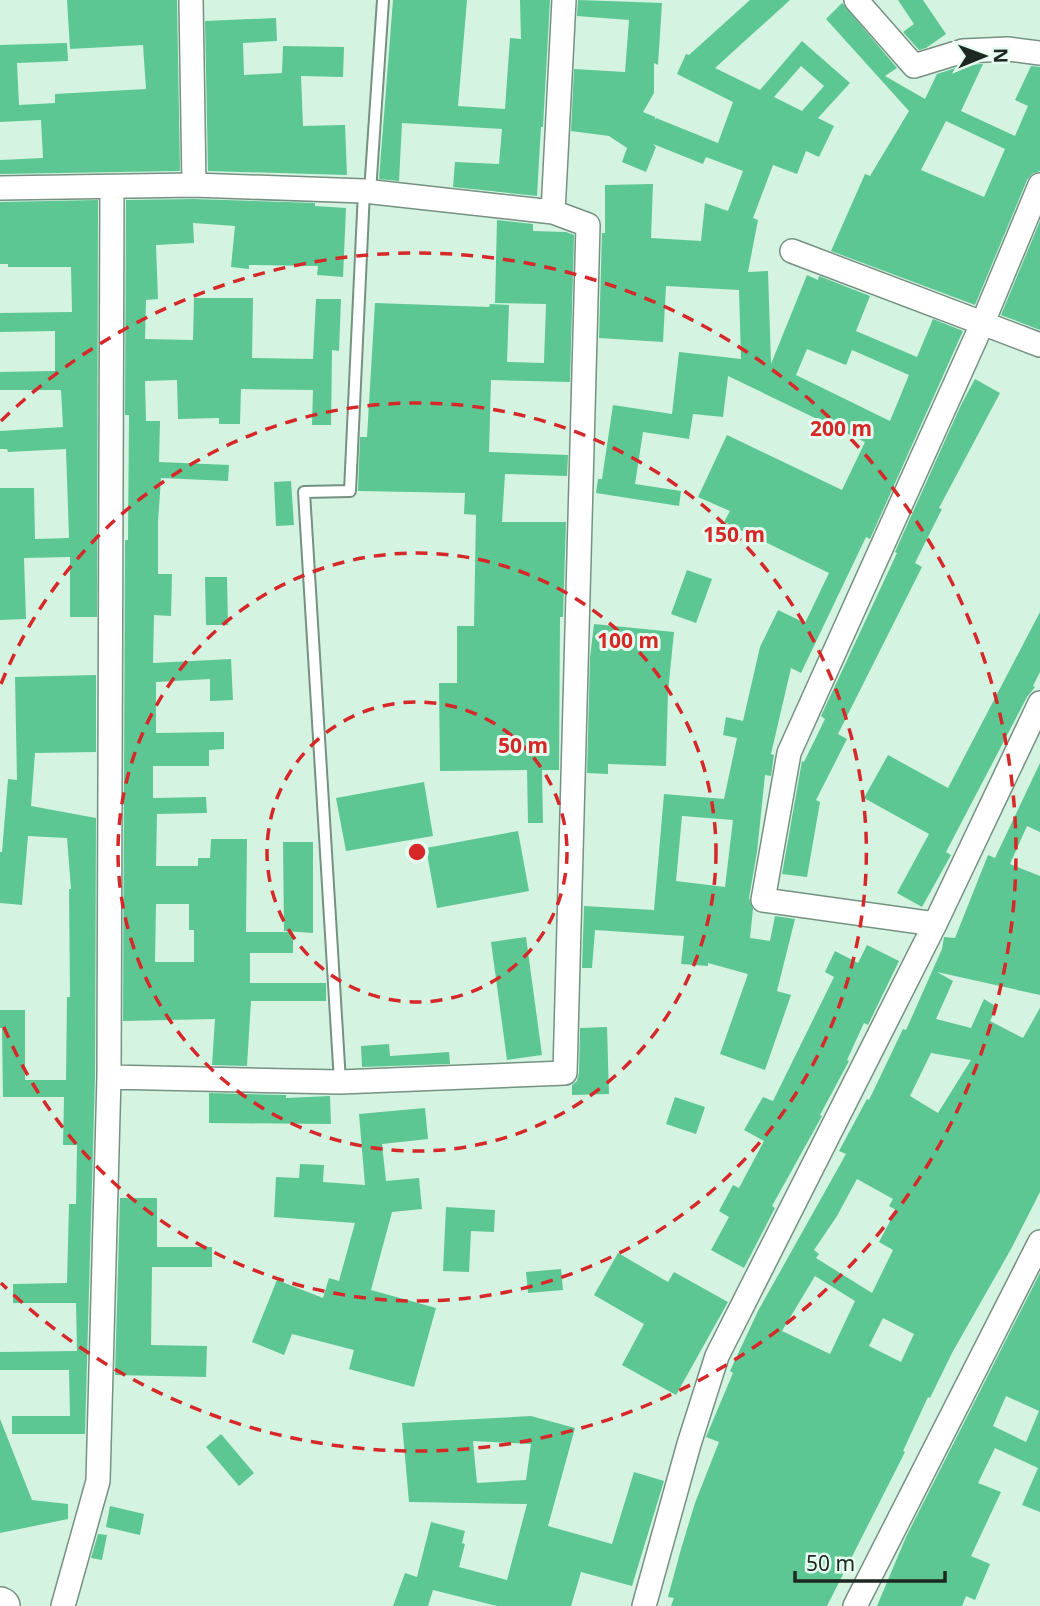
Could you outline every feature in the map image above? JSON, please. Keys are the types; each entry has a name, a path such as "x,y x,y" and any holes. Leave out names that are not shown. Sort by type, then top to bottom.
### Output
{"street":[{"path":"191,0 194,185"},
{"path":"554,212 564,0"},
{"path":"856,0 914,66 963,51 1008,49 1040,53"},
{"path":"0,188 194,185 367,192 554,212 588,225 565,1073 340,1082 109,1077"},
{"path":"935,925 763,900 789,753 983,322 1040,185"},
{"path":"63,1606 98,1481 109,1077 112,187"},
{"path":"792,251 1040,345"},
{"path":"644,1606 689,1444 717,1356 935,925 1040,703"},
{"path":"855,1606 1040,1242"}],"lane":[{"path":"340,1082 304,492 350,491 367,192 383,0"}],"building":[{"path":"67,0 177,0 180,171 0,174 0,160 43,158 41,120 0,122 0,45 67,43 68,61 17,63 19,105 55,103 55,94 146,89 143,45 70,49"},
{"path":"393,0 467,0 458,106 505,109 510,38 521,39 520,0 550,0 537,196 453,187 455,162 499,164 502,129 402,123 399,181 379,179"},
{"path":"578,0 662,3 658,65 654,63 654,93 643,112 655,117 655,120 656,118 718,143 733,102 677,74 686,54 689,55 750,0 790,0 715,68 760,90 802,41 850,83 818,118 834,126 819,157 806,151 797,174 773,165 753,218 758,220 748,272 768,271 771,364 807,275 818,280 819,276 870,296 856,331 917,357 933,319 963,331 870,539 866,537 801,673 791,668 771,754 774,755 771,776 765,775 749,898 753,909 750,938 770,941 775,916 795,919 777,991 791,995 765,1070 720,1054 748,974 708,963 708,966 681,964 684,936 595,930 592,968 582,968 584,906 654,910 664,794 724,799 737,738 723,735 726,717 743,721 760,647 778,610 805,623 829,573 724,522 730,511 698,497 727,435 842,490 865,442 728,376 723,417 693,414 689,439 643,432 635,484 681,491 679,506 596,493 598,479 602,479 613,405 672,414 679,352 741,359 739,290 666,286 663,342 599,338 605,185 653,184 651,238 701,241 705,203 728,211 743,171 706,157 703,164 653,144 656,147 646,172 622,162 627,148 609,136 571,131 574,69 625,72 629,20 577,16","holes":["801,66 824,86 802,111 774,97","807,349 846,365 852,350 909,375 890,421 796,375","682,816 733,820 725,887 676,881"]},
{"path":"898,0 923,0 946,34 919,50 903,32 914,24"},
{"path":"842,3 897,68 885,76 925,99 937,74 965,65 983,64 961,111 1015,136 1028,106 1015,100 1031,66 1040,67 1040,171 1027,180 975,305 831,251 865,174 870,176 909,111 826,19","holes":["946,121 1005,149 984,197 921,170"]},
{"path":"276,18 277,41 243,43 244,75 282,73 283,46 344,47 343,77 301,76 303,126 345,125 347,175 208,171 205,21"},
{"path":"98,200 97,617 70,617 70,557 24,558 26,619 0,620 0,488 34,488 35,539 69,538 66,449 8,452 7,449 0,449 0,431 63,427 61,390 0,390 0,372 55,371 55,331 0,332 0,313 72,312 71,267 8,267 8,264 0,264 0,202"},
{"path":"126,200 315,203 315,206 346,208 343,277 317,275 318,266 249,265 249,269 231,267 235,226 193,223 194,243 156,245 158,299 146,300 145,339 193,340 194,298 253,298 252,358 313,359 316,299 341,299 339,351 332,350 331,425 312,425 313,390 241,389 240,424 219,424 219,418 178,419 177,380 145,381 146,421 160,421 159,462 229,465 228,481 161,478 158,574 172,574 171,616 154,615 153,663 231,659 233,700 210,701 210,679 156,682 156,733 224,732 224,749 209,750 209,766 153,766 153,798 206,797 207,813 157,814 156,866 198,866 198,858 210,858 211,839 247,839 246,932 293,932 293,953 250,953 250,983 326,983 326,1001 251,1001 247,1066 212,1065 215,1019 123,1021 125,540 128,540 129,415 125,415","holes":["156,904 189,904 189,930 194,930 194,962 155,962"]},
{"path":"497,220 533,224 533,231 566,232 574,235 570,382 491,380 489,452 568,455 567,476 505,474 502,522 566,522 563,617 560,617 559,770 542,770 543,823 528,823 527,770 440,771 439,683 457,683 457,626 474,626 476,515 464,514 465,493 358,491 360,437 367,437 375,303 489,307 490,304 509,305 507,362 544,363 546,304 495,303"},
{"path":"1040,221 1040,330 1001,315"},
{"path":"975,379 1000,393 939,508 942,509 915,563 922,567 838,734 847,739 816,800 820,802 807,877 782,874 802,761 804,762 825,719 821,716"},
{"path":"291,481 294,525 276,526 274,482"},
{"path":"687,570 712,579 696,623 671,614"},
{"path":"205,577 227,577 228,625 206,625"},
{"path":"1040,612 1040,672 1033,686 1035,687 1027,697 946,852 951,855 922,907 897,893 929,834 864,798 888,755 948,788"},
{"path":"594,624 674,632 668,692 666,766 608,764 608,774 587,773 590,657"},
{"path":"96,675 96,752 35,753 31,806 96,818 95,1077 85,1434 12,1434 12,1416 70,1416 69,1370 0,1370 0,1352 77,1351 76,1303 13,1303 13,1284 67,1283 69,1204 76,1204 77,1145 63,1145 64,1097 3,1097 0,1010 25,1010 25,1080 66,1080 67,997 70,997 71,889 67,838 28,836 22,905 0,903 0,852 8,779 17,780 15,677"},
{"path":"1040,763 1040,832 1027,826 1010,864 1040,876 1040,995 937,972 953,981 936,1019 971,1028 984,999 997,1007 990,1021 1023,1038 1040,1008 1040,1192 930,1398 928,1397 903,1451 905,1452 827,1606 671,1606 674,1598 668,1597 681,1549 695,1503 719,1442 706,1437 733,1373 730,1371 758,1311 846,1154 839,1151 867,1099 869,1100 903,1029 906,1030 942,949 944,937 955,938 988,855 995,858","holes":["931,1053 971,1060 938,1113 910,1096","857,1179 893,1199 889,1206 896,1210 879,1242 893,1250 872,1293 816,1258 819,1254 814,1250","815,1276 855,1301 830,1354 782,1331","883,1318 914,1334 901,1362 869,1346"]},
{"path":"424,782 433,836 346,851 336,798"},
{"path":"518,831 529,891 437,908 426,848"},
{"path":"283,842 313,842 313,933 284,931"},
{"path":"526,937 542,1055 507,1060 491,942"},
{"path":"867,945 899,961 868,1025 864,1023 847,1060 849,1061 772,1206 775,1208 744,1268 711,1250 729,1217 719,1211 733,1185 739,1188 764,1141 744,1130 763,1097 773,1101 834,977 825,972 835,951 858,963"},
{"path":"607,1027 609,1094 572,1095 572,1085 577,1081 579,1073 580,1028"},
{"path":"389,1044 390,1056 449,1052 450,1064 362,1067 361,1046"},
{"path":"209,1093 286,1095 286,1098 330,1096 331,1124 209,1123"},
{"path":"675,1097 705,1107 696,1134 666,1124"},
{"path":"425,1108 428,1139 382,1144 386,1181 419,1178 422,1209 392,1212 371,1290 436,1308 414,1387 349,1369 354,1350 292,1334 284,1355 252,1342 277,1280 323,1298 329,1278 339,1281 355,1223 274,1217 276,1177 299,1178 300,1164 324,1165 323,1182 365,1185 359,1114"},
{"path":"120,1198 157,1198 157,1247 212,1247 212,1267 152,1267 151,1345 207,1346 206,1377 115,1375"},
{"path":"446,1207 495,1210 494,1232 471,1231 469,1272 443,1271"},
{"path":"618,1253 668,1282 674,1272 728,1302 676,1395 622,1365 644,1324 594,1295"},
{"path":"561,1269 563,1290 528,1293 526,1272"},
{"path":"1040,1273 1040,1512 1022,1505 1038,1468 995,1448 978,1483 1001,1492 971,1556 990,1564 975,1600 966,1596 962,1606 877,1606 906,1537","holes":["1006,1396 1039,1411 1026,1442 993,1426"]},
{"path":"531,1416 575,1428 548,1526 612,1544 634,1472 664,1481 632,1586 581,1572 571,1606 497,1606 433,1590 428,1606 393,1606 405,1573 417,1577 431,1522 465,1531 462,1543 465,1544 459,1567 507,1580 527,1504 409,1502 402,1423","holes":["473,1441 531,1444 526,1480 477,1483"]},
{"path":"0,1419 32,1500 68,1504 68,1519 0,1533"},
{"path":"221,1434 254,1473 239,1486 206,1447"},
{"path":"110,1506 144,1514 140,1535 106,1527"},
{"path":"98,1534 107,1535 102,1560 91,1558"}]}
